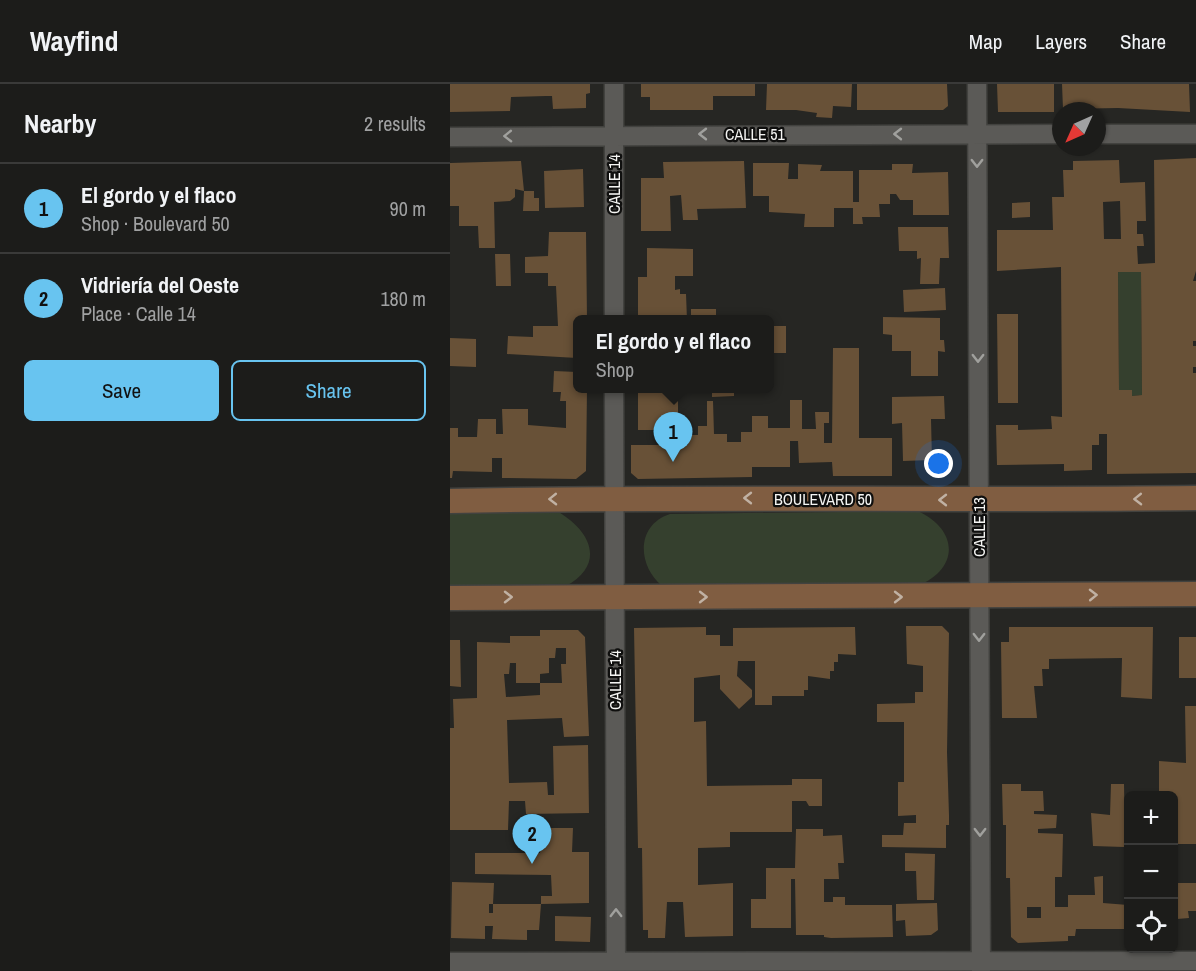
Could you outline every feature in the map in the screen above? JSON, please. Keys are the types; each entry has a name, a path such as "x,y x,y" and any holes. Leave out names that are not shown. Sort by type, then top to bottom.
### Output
{"main road":[{"name":"BOULEVARD 50","path":"450,501 614,497 979,500 1196,498"},
{"path":"450,598 979,597 1196,594"}],"street":[{"name":"CALLE 14","path":"614,84 614,315"},
{"name":"CALLE 13","path":"976,84 981,966"},
{"name":"CALLE 51","path":"450,137 614,134 1052,134"},
{"path":"1106,134 1196,134"},
{"name":"CALLE 14","path":"614,393 616,967"},
{"path":"450,962 616,967 981,966 1196,961"}],"green space":[{"path":"1118,272 1141,272 1142,395 1132,396 1132,390 1119,390"},
{"path":"553,509 576,525 589,545 590,556 587,566 579,577 566,586 450,590 450,511"},
{"path":"918,511 942,530 948,541 949,552 946,563 939,573 912,588 662,586 648,567 645,557 646,536 651,527 659,519 670,514"}],"building":[{"path":"450,84 590,84 590,93 586,94 586,108 553,109 552,96 511,97 510,111 450,112"},
{"path":"641,84 755,84 755,96 713,96 713,110 650,110 650,97 641,97"},
{"path":"767,84 852,84 851,107 833,106 832,118 816,117 817,113 796,110 766,110"},
{"path":"857,84 947,84 948,106 943,110 857,110"},
{"path":"997,84 1054,84 1052,112 998,112"},
{"path":"1062,84 1189,84 1190,112 1106,108 1106,102 1063,102"},
{"path":"1196,158 1196,271 1193,281 1196,281 1196,341 1193,341 1193,346 1196,346 1196,367 1193,367 1193,373 1196,373 1196,473 1107,474 1107,434 1099,434 1099,445 1092,445 1092,470 1064,471 1064,464 997,465 996,425 1018,425 1018,430 1052,429 1051,416 1062,417 1061,267 997,271 997,230 1053,230 1052,197 1064,197 1063,170 1073,170 1073,161 1119,160 1120,183 1145,182 1146,221 1137,221 1137,234 1143,234 1144,246 1137,246 1138,264 1155,263 1154,160","holes":["1120,201 1121,239 1104,239 1103,202","1118,272 1141,272 1142,395 1132,396 1132,390 1119,390"]},
{"path":"521,161 524,191 515,189 515,197 510,201 494,202 495,248 479,248 478,226 459,226 459,206 450,206 450,163"},
{"path":"744,161 746,208 697,209 698,220 683,220 681,195 670,196 671,231 641,231 641,178 664,178 663,162"},
{"path":"753,163 789,163 788,179 798,179 798,164 822,165 820,171 853,171 853,202 859,202 859,170 892,170 892,164 913,164 912,173 948,172 949,215 913,215 913,200 900,200 896,194 890,194 890,204 879,204 880,217 862,217 863,224 853,224 853,208 834,208 834,227 804,227 805,214 769,212 769,196 753,196"},
{"path":"583,169 584,207 545,208 544,171"},
{"path":"524,191 534,191 534,198 539,198 539,211 523,211"},
{"path":"1030,202 1030,217 1012,218 1012,203"},
{"path":"898,227 948,227 949,258 940,258 939,284 920,284 921,258 917,259 917,251 899,251"},
{"path":"549,232 586,232 587,315 573,315 573,358 507,354 508,336 533,337 533,326 558,326 556,286 548,286 548,273 525,273 525,257 548,256"},
{"path":"647,248 693,249 693,276 675,276 675,290 680,289 680,294 686,294 687,315 638,315 638,277 647,277"},
{"path":"495,254 510,254 511,286 496,286"},
{"path":"945,288 946,310 904,312 903,290"},
{"path":"691,309 716,309 716,315 691,315"},
{"path":"997,314 1018,314 1018,403 998,403"},
{"path":"883,317 940,318 940,340 944,340 945,352 938,351 938,376 911,376 911,351 892,351 892,335 883,334"},
{"path":"774,326 786,326 786,353 774,353"},
{"path":"450,338 476,339 476,367 450,366"},
{"path":"833,348 859,348 859,438 892,438 892,476 833,476 832,462 799,463 798,441 790,441 790,467 752,467 752,477 638,479 631,473 631,445 688,445 688,435 698,435 698,426 707,426 707,401 713,401 714,434 727,434 727,442 741,442 741,432 752,432 752,416 768,416 768,428 790,428 790,400 802,400 802,429 816,429 815,412 829,412 829,423 824,423 824,443 832,443"},
{"path":"554,371 573,372 573,393 587,393 586,471 576,479 502,478 502,458 492,458 492,472 453,471 452,478 450,478 450,428 458,428 458,437 477,437 478,419 496,419 496,434 503,434 502,409 528,409 528,425 566,428 566,401 560,401 561,392 553,392"},
{"path":"638,393 678,393 678,414 672,414 672,430 638,430"},
{"path":"712,393 734,393 734,396 712,397"},
{"path":"944,396 945,419 931,419 932,460 903,461 902,423 892,424 892,397"},
{"path":"906,626 942,626 949,633 947,752 949,825 946,825 946,848 882,847 882,835 903,835 904,823 916,823 916,815 898,816 898,782 904,782 904,722 877,722 877,704 915,703 915,692 923,692 923,666 907,664"},
{"path":"706,627 706,635 720,635 720,646 733,646 733,628 855,627 856,655 838,654 838,662 834,662 834,671 830,671 830,679 808,676 808,690 804,690 804,696 772,696 772,705 755,705 755,661 738,661 737,676 752,690 752,697 739,709 720,689 720,675 694,678 694,722 706,721 707,786 792,785 792,779 822,779 822,806 809,806 806,801 792,801 792,832 730,832 730,847 698,848 698,885 733,883 733,936 685,937 683,902 667,902 665,938 648,938 648,930 643,930 642,848 638,848 634,628"},
{"path":"1009,627 1153,627 1152,699 1121,697 1122,658 1049,659 1049,669 1042,669 1043,686 1034,686 1037,718 1002,718 1001,642 1009,642"},
{"path":"540,630 578,630 585,637 589,736 564,737 562,718 507,720 509,783 547,782 548,795 554,795 553,746 588,745 589,813 526,814 525,801 509,801 508,830 450,830 450,728 454,728 453,699 477,698 477,642 510,643 510,636 540,636","holes":["556,648 566,648 566,664 561,664 562,683 540,683 540,674 549,673 549,658 555,658","510,663 516,663 516,683 540,683 540,695 506,697 504,674 509,674"]},
{"path":"1179,637 1196,637 1196,678 1179,678"},
{"path":"450,640 460,640 461,687 450,686"},
{"path":"1185,706 1196,706 1196,844 1178,844 1178,791 1159,791 1159,761 1186,763"},
{"path":"1002,784 1021,784 1021,791 1043,791 1044,811 1034,811 1034,814 1057,815 1056,828 1038,829 1038,833 1063,834 1062,877 1055,877 1055,907 1068,907 1068,895 1095,895 1094,877 1103,876 1103,903 1124,905 1124,929 1076,929 1075,936 1068,936 1068,941 1018,943 1011,937 1010,878 1006,878 1006,825 1003,825","holes":["1027,907 1041,907 1041,918 1027,918"]},
{"path":"1111,784 1124,784 1124,847 1093,846 1091,813 1110,815"},
{"path":"540,828 573,828 572,852 589,852 589,903 541,904 541,896 552,896 551,875 475,874 475,853 540,853"},
{"path":"796,829 823,829 823,836 842,835 844,863 838,863 839,879 824,879 824,902 833,902 833,897 845,897 845,905 892,905 893,937 831,938 824,937 824,935 796,935 795,879 791,879 791,928 751,928 751,899 766,899 766,868 795,868"},
{"path":"905,853 935,854 934,900 917,900 916,871 905,871"},
{"path":"452,882 494,883 493,904 541,904 539,930 527,930 527,940 492,939 493,926 485,926 485,939 451,938","holes":["489,904 493,904 493,913 489,913"]},
{"path":"1178,883 1196,883 1196,911 1188,911 1189,918 1178,919"},
{"path":"937,903 938,930 931,935 906,936 905,920 896,921 896,904"},
{"path":"555,916 591,917 590,942 555,941"}],"place":[{"name":"El gordo y el flaco","path":"673,462"},
{"name":"Vidriería del Oeste","path":"532,864"}]}
